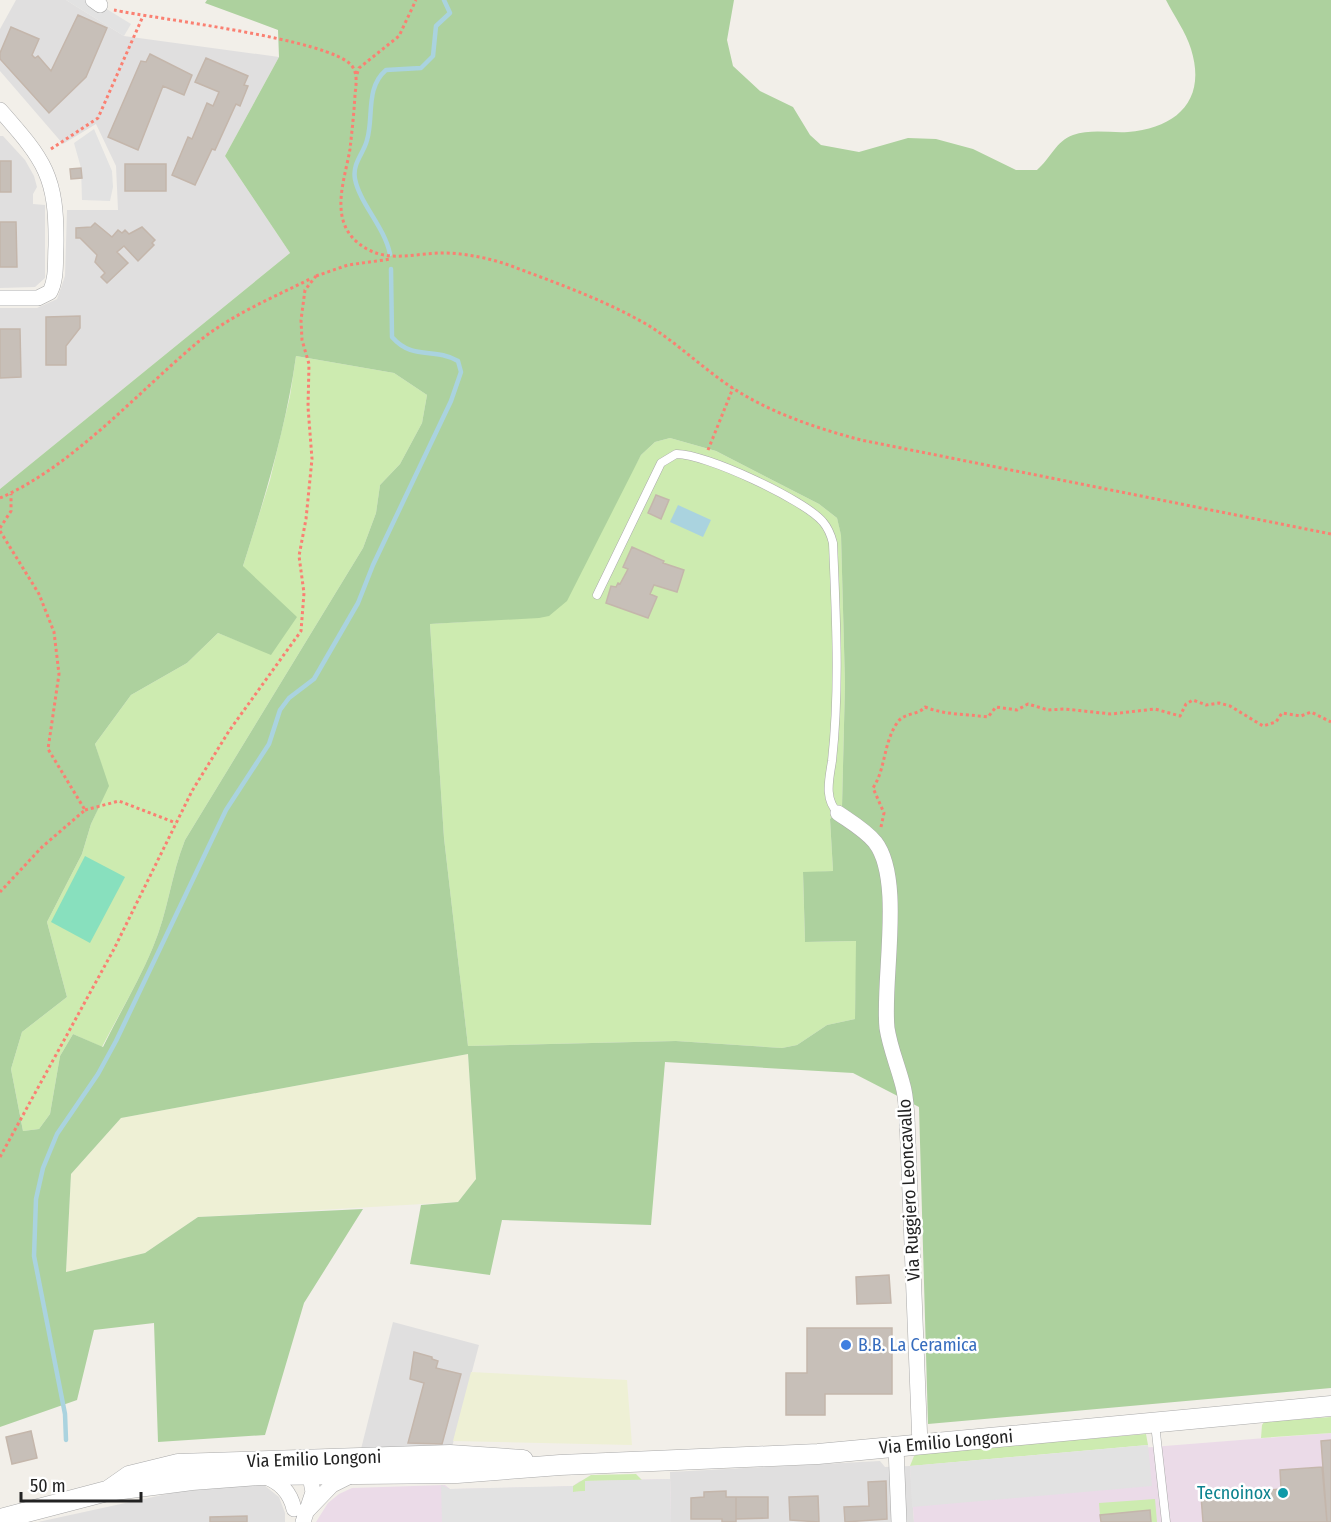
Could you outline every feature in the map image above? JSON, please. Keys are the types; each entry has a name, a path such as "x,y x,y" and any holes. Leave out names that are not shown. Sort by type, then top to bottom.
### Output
{"street":[{"path":"0,110 40,157 52,184 55,202 53,286 44,296 0,298"},
{"path":"838,813 877,844"},
{"name":"Via Ruggiero Leoncavallo","path":"877,844 883,858 889,898 888,1030 904,1088 907,1118 920,1445"},
{"name":"Via Emilio Longoni","path":"0,1520 107,1491 260,1475 468,1473 560,1465 751,1458 920,1445 1331,1406"},
{"path":"896,1447 900,1522"},
{"name":"Via Emilio Longoni","path":"107,1491 129,1476 178,1464 450,1455 560,1465"},
{"name":"Via Emilio Longoni","path":"306,1474 315,1468 431,1466 450,1455"},
{"name":"Via Emilio Longoni","path":"178,1464 198,1469 297,1467 306,1474"},
{"path":"300,1516 313,1492 306,1474"},
{"path":"300,1516 332,1485 353,1474"},
{"path":"260,1475 280,1484 300,1516"}],"lane":[{"path":"597,595 661,463 676,454 704,459 747,477 802,506 823,522 830,532 838,697 829,791 832,807 838,813"},
{"path":"1155,1423 1166,1522"}],"path":[{"path":"404,257 380,255 357,242 346,228 342,213 356,75 359,68 399,36 416,0"},
{"path":"97,2 143,16 329,51 348,63 356,75"},
{"path":"40,157 98,118 143,16"},
{"path":"0,498 57,463 231,319 316,276 348,265 437,254 473,256 498,261 591,297 647,325 733,388 796,420 861,440 1331,534"},
{"path":"0,1157 114,949 176,823 214,754 276,664 295,642 303,620 304,593 299,556 306,519 312,459 308,407 309,364 302,340 301,320 305,290 316,276"},
{"path":"704,459 733,388"},
{"path":"11,493 11,511 0,530 39,594 54,632 59,674 48,749 85,810"},
{"path":"877,844 884,813 873,788 882,772 881,759 898,720 920,712 925,707 945,715 960,713 988,717 996,707 1017,710 1028,704 1048,710 1065,709 1112,714 1155,709 1180,716 1186,704 1193,700 1206,705 1219,703 1230,706 1263,726 1276,722 1282,712 1301,716 1311,712 1331,722"},
{"path":"0,892 42,847 85,810 119,801 176,823"}],"shaded area":[{"path":"16,0 66,0 124,36 279,57 225,156 290,253 0,489 0,308 37,308 57,299 65,276 67,210 118,210 116,166 96,124 63,144 0,71 0,29"},
{"path":"66,0 92,0 131,24 124,36"},
{"path":"94,129 112,171 113,187 110,201 82,200 81,168 74,143"},
{"path":"0,136 3,136 25,160 34,176 37,187 33,194 33,204 45,205 45,278 35,287 0,288"},
{"path":"393,1322 479,1345 452,1447 361,1449"},
{"path":"1331,1433 1331,1522 914,1522 910,1466"},
{"path":"1148,1445 1152,1486 912,1507 910,1466"},
{"path":"880,1461 885,1467 910,1466 914,1522 671,1522 670,1472"},
{"path":"670,1479 671,1522 316,1522 328,1503 339,1494 352,1488 445,1485 450,1489 550,1487 573,1486 580,1481"},
{"path":"670,1479 671,1522 442,1522 441,1485 450,1489 573,1486 573,1492 585,1491 585,1481"},
{"path":"264,1485 279,1497 285,1513 285,1522 38,1522 176,1492"}],"green space":[{"path":"207,0 734,0 727,40 733,66 760,91 793,107 810,135 821,145 859,152 908,138 936,139 973,149 1016,170 1037,170 1062,141 1073,135 1086,132 1128,132 1145,129 1161,125 1184,108 1191,97 1195,83 1195,67 1189,43 1166,0 1331,0 1331,1388 928,1424 919,1107 853,1073 665,1062 651,1225 502,1220 490,1275 410,1264 421,1205 458,1202 476,1179 468,1054 121,1118 71,1174 66,1272 145,1253 198,1217 363,1209 304,1303 265,1435 158,1442 154,1323 94,1330 77,1400 0,1427 0,489 290,253 225,156 279,57 278,30 205,3","holes":["296,356 394,373 427,395 422,423 400,464 380,485 376,513 363,548 185,840 153,947 103,1047 73,1034 60,1056 50,1114 39,1129 23,1131 11,1069 22,1032 67,997 47,922 82,854 91,824 109,786 95,744 131,695 187,663 218,633 271,655 297,617 243,566 281,436","670,438 716,451 819,504 837,518 841,535 845,684 842,807 830,819 833,871 803,872 805,942 856,941 855,1019 827,1025 797,1045 782,1048 676,1041 468,1046 444,838 430,624 549,616 567,601 641,455 655,442"]},
{"path":"296,356 394,373 427,395 422,423 400,464 380,485 376,513 363,548 185,840 153,947 102,1047 73,1034 60,1056 50,1114 39,1129 23,1131 11,1069 22,1032 67,997 47,922 82,854 91,824 108,786 95,744 131,695 187,663 218,633 271,654 243,566 270,480 290,396"},
{"path":"670,438 716,451 819,504 837,518 841,534 845,684 842,807 830,819 833,871 803,873 805,942 857,941 855,1019 827,1025 797,1045 782,1048 676,1041 468,1046 444,838 430,624 479,621 623,487 641,455 655,442"},
{"path":"85,856 125,877 90,943 51,922"},
{"path":"468,1054 476,1179 458,1202 198,1217 145,1253 66,1272 71,1174 121,1118"},
{"path":"471,1372 627,1380 632,1445 453,1441"},
{"path":"1331,1417 1331,1433 1261,1438 1264,1422"},
{"path":"1146,1434 1148,1445 910,1466 914,1456 920,1453"},
{"path":"636,1474 642,1480 586,1481 586,1491 573,1492 573,1486 591,1475"},
{"path":"1155,1499 1157,1522 1151,1522 1150,1510 1100,1515 1099,1503"}],"water":[{"path":"678,505 711,520 703,537 670,522"}],"building":[{"path":"78,15 107,28 86,77 49,113 0,59 0,53 11,27 39,39 32,55 35,58 38,56 51,71"},
{"path":"150,54 192,75 184,95 163,86 138,150 108,137 141,61 146,62"},
{"path":"206,58 248,76 244,85 248,86 240,106 236,104 215,150 212,149 195,185 172,175 188,137 192,139 207,103 213,106 219,92 195,82"},
{"path":"0,161 11,161 11,192 0,192"},
{"path":"125,164 166,164 166,191 125,191"},
{"path":"81,168 82,178 71,179 70,169"},
{"path":"0,222 16,222 17,267 0,267"},
{"path":"95,223 112,237 118,230 122,233 125,230 129,234 142,227 155,240 152,243 154,245 138,261 124,246 117,252 128,263 107,283 101,277 105,273 95,262 97,255 80,238 76,238 76,228 91,227"},
{"path":"80,316 80,328 66,346 66,365 46,365 46,317"},
{"path":"0,329 20,329 21,377 0,378"},
{"path":"656,495 669,500 661,519 648,513"},
{"path":"632,547 664,561 663,563 684,570 677,592 654,585 650,594 657,597 648,618 606,603 611,586 616,587 618,583 620,584 628,569 623,567"},
{"path":"889,1275 891,1303 857,1304 856,1277"},
{"path":"807,1328 892,1328 892,1394 825,1394 825,1415 786,1415 786,1373 807,1373"},
{"path":"414,1352 438,1361 436,1368 461,1374 442,1444 408,1443 424,1383 410,1379"},
{"path":"31,1431 37,1458 12,1464 6,1437"},
{"path":"1331,1440 1331,1522 1327,1522 1321,1441"},
{"name":"Tecnoinox","path":"1322,1467 1327,1522 1203,1522 1201,1496 1281,1489 1280,1470"},
{"path":"886,1481 887,1519 845,1522 844,1507 869,1506 868,1482"},
{"path":"726,1491 726,1497 736,1497 736,1522 722,1522 722,1519 691,1519 691,1498 704,1497 704,1492"},
{"path":"818,1496 819,1522 790,1520 789,1497"},
{"path":"736,1497 768,1497 768,1518 736,1519"},
{"path":"1150,1510 1151,1522 1101,1522 1100,1515"},
{"path":"247,1516 247,1522 210,1522 210,1517"}],"waterway":[{"path":"390,254 383,234 358,188 355,168 367,140 371,103 379,77 386,70 421,68 433,56 436,26 450,13 444,0"},
{"path":"66,1440 65,1414 34,1256 36,1199 43,1168 57,1134 98,1074 116,1041 226,810 269,744 280,710 289,698 314,679 358,603 373,565 451,401 461,372 458,361 441,355 408,349 392,337 391,269"}],"place":[{"name":"B.B. La Ceramica","path":"846,1345"},
{"name":"Tecnoinox","path":"1283,1493"}]}
